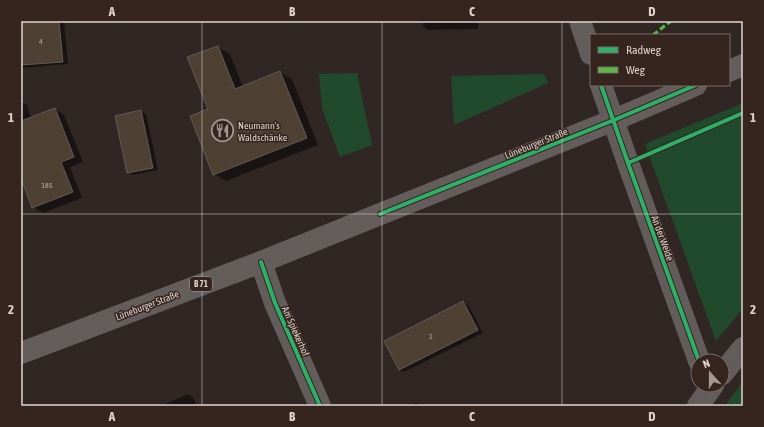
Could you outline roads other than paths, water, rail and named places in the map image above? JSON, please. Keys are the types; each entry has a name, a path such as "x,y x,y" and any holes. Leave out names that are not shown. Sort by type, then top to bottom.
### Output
{"main road":[{"path":"730,71 743,65"},
{"name":"Lüneburger Straße","path":"21,353 261,262 614,120 694,86"}],"street":[{"path":"580,21 590,51"},
{"name":"An der Weide","path":"601,86 696,353"},
{"name":"Am Spiekerhof","path":"261,262 275,303 320,406"},
{"path":"730,364 743,348"},
{"path":"698,406 707,393"}],"place":[{"name":"Neumann's Waldschänke","path":"223,131"}]}
